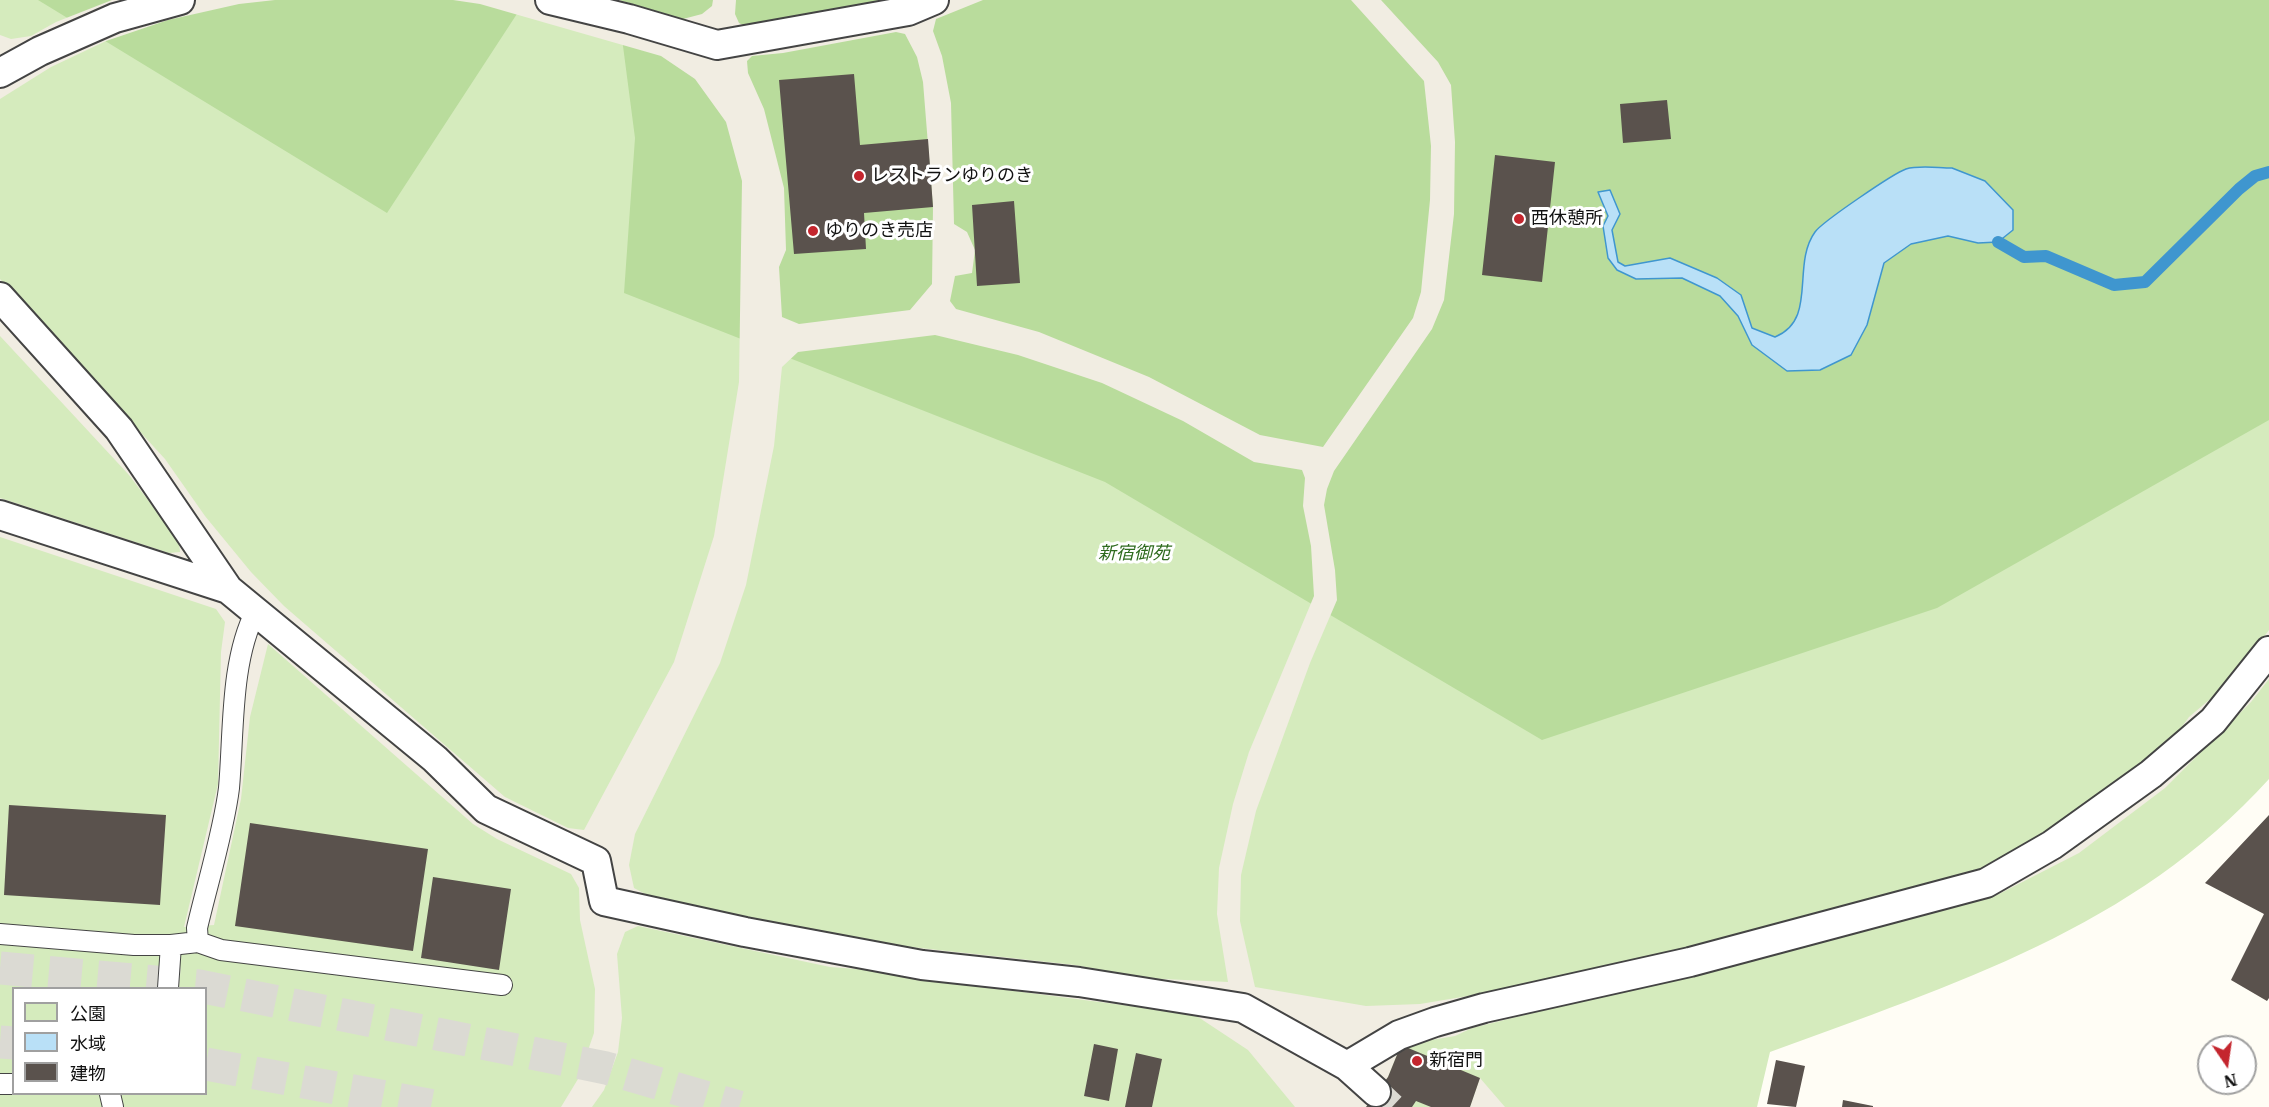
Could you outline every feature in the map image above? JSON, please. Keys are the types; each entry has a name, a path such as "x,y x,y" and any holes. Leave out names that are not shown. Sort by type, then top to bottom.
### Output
{"street":[{"path":"0,73 40,51 115,18 180,0"},
{"path":"550,0 629,19 717,45 908,11 934,0"},
{"path":"0,297 119,429 228,589 435,759 486,809 596,861 604,901 745,932 922,965 1079,982 1243,1008 1347,1066 1376,1092"},
{"path":"0,515 228,589"},
{"path":"1347,1066 1399,1035 1474,1011 1690,962 1986,883 2052,845 2151,774 2213,721 2269,651"}],"lane":[{"path":"198,942 197,928 229,790 233,720 245,632 256,611"},
{"path":"0,934 134,945 198,942 221,950 502,985"},
{"path":"168,987 171,945"}],"green space":[{"name":"新宿御苑","path":"0,0 2269,0 2269,779 2216,831 2160,875 2100,913 2038,946 1973,975 1770,1052 1757,1107 0,1107"},
{"path":"38,0 526,0 387,213"},
{"path":"617,0 2269,0 2269,420 1937,608 1542,740 1105,482 624,293 635,138"}],"shaded area":[{"path":"112,0 275,0 239,4 168,20 106,41 51,67 0,99 0,35 11,39 31,36 56,22"},
{"path":"453,0 619,0 683,19 702,14 712,6 713,0 736,0 735,14 739,23 749,28 885,0 983,0 936,19 933,31 942,56 951,103 954,224 967,232 975,250 972,273 955,276 950,301 956,309 1039,332 1149,377 1260,435 1323,447 1413,318 1421,292 1430,200 1431,146 1424,81 1351,0 1381,0 1438,62 1451,85 1455,142 1454,214 1444,300 1432,329 1334,471 1327,489 1324,505 1335,570 1337,600 1310,663 1256,811 1241,875 1240,921 1255,987 1366,1006 1420,1004 1498,991 1757,932 1973,873 2052,834 2166,749 2189,717 2229,683 2269,630 2269,679 2251,702 2165,788 2079,853 1997,895 1860,932 1472,1028 1455,1036 1401,1045 1388,1077 1366,1107 1295,1107 1248,1050 1186,1009 1138,1007 945,982 885,971 830,967 638,926 625,932 617,954 622,1018 618,1052 604,1090 592,1107 561,1107 578,1079 594,1033 595,989 580,920 579,888 571,874 497,839 473,824 268,644 250,717 241,799 214,925 184,927 218,784 221,652 225,622 216,609 0,537 0,498 169,553 180,552 179,541 129,475 0,336 0,279 165,459 205,516 251,572 284,606 505,797 568,828 584,830 674,662 714,536 739,382 742,181 726,122 695,79 661,56 480,4","holes":["896,32 905,34 917,57 923,82 933,207 932,284 910,310 799,324 782,317 779,267 786,250 784,188 764,109 748,73 747,61 752,56 783,53","935,335 1018,355 1102,383 1183,421 1254,462 1302,470 1305,478 1303,506 1311,546 1314,596 1249,752 1233,804 1219,868 1217,914 1228,982 1142,978 1075,965 838,939 649,896 634,888 629,865 635,834 720,663 746,585 774,446 782,367 798,352"]},
{"path":"1480,1078 1505,1107 1470,1107"}],"water":[{"path":"1952,168 1985,181 2013,210 2013,230 1998,242 1978,243 1948,236 1911,244 1884,263 1867,325 1851,355 1820,370 1787,371 1752,345 1738,316 1720,296 1682,278 1636,279 1617,270 1608,258 1603,226 1608,216 1598,192 1610,190 1620,214 1612,230 1618,262 1625,266 1670,258 1717,278 1741,295 1752,328 1775,337 1788,329 1796,318 1800,305 1808,245 1820,227 1859,198 1906,169"}],"building":[{"name":"レストランゆりのき","path":"854,74 860,145 928,139 933,207 864,213 866,249 794,254 779,80"},
{"path":"1667,100 1671,139 1623,143 1620,104"},
{"name":"西休憩所","path":"1495,155 1555,162 1542,282 1482,275"},
{"path":"1014,201 1020,283 977,286 972,205"},
{"path":"9,805 166,815 160,905 4,895"},
{"path":"2269,815 2269,998 2267,1001 2231,980 2264,914 2205,883"},
{"path":"250,823 428,849 413,951 235,926"},
{"path":"433,877 511,889 499,970 421,958"},
{"path":"1094,1044 1118,1049 1109,1101 1084,1096"},
{"name":"新宿門","path":"1401,1045 1480,1078 1470,1107 1431,1107 1416,1101 1412,1107 1366,1107 1388,1077"},
{"path":"1136,1053 1162,1059 1152,1107 1125,1107"},
{"path":"1776,1060 1805,1066 1796,1107 1767,1104"},
{"path":"1843,1100 1873,1106 1873,1107 1842,1107"}],"waterway":[{"path":"1998,242 2024,257 2046,256 2114,285 2145,282 2239,189 2255,176 2269,172"}],"tunnel":[{"path":"0,968 204,987"},
{"path":"207,988 606,1068 739,1107"},
{"path":"0,1042 12,1043"},
{"path":"207,1064 440,1107"},
{"path":"1376,1092 1392,1107"}],"place":[{"name":"レストランゆりのき","path":"859,176"},
{"name":"西休憩所","path":"1519,219"},
{"name":"ゆりのき売店","path":"813,231"},
{"name":"新宿門","path":"1417,1061"}]}
